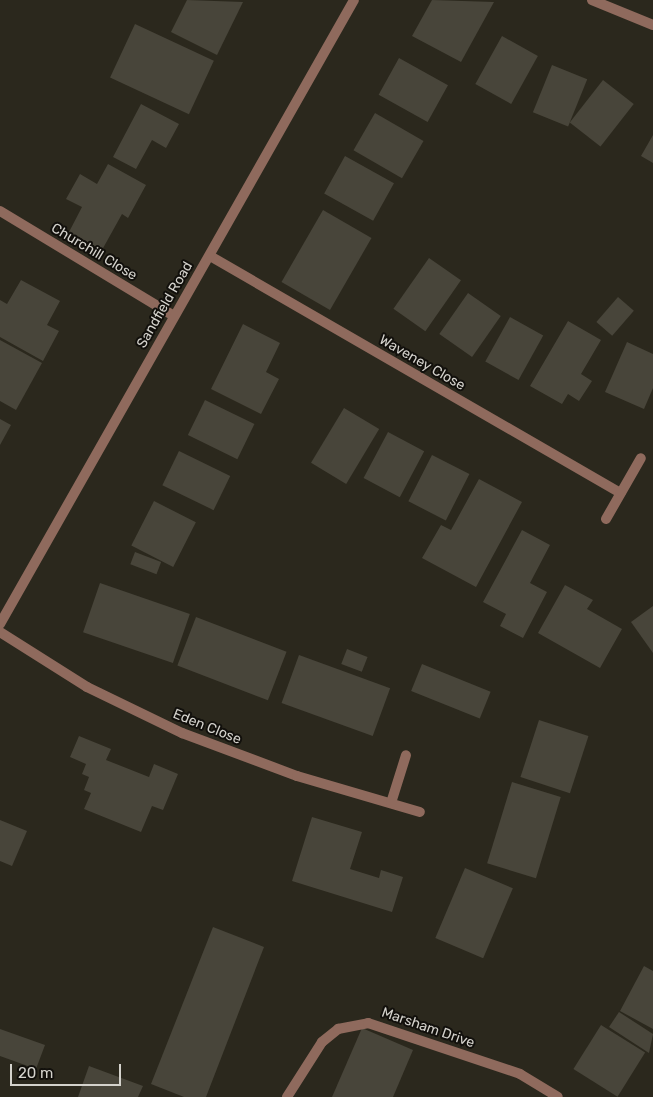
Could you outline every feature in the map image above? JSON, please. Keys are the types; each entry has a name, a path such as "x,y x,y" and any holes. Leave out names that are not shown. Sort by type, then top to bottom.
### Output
{"street":[{"name":"Sandfield Road","path":"0,624 354,0"},
{"path":"592,0 653,25"},
{"name":"Churchill Close","path":"0,211 174,316"},
{"name":"Waveney Close","path":"210,256 621,493"},
{"path":"606,519 641,458"},
{"name":"Eden Close","path":"0,632 87,687 182,733 297,776 420,812"},
{"path":"391,803 406,755"},
{"name":"Marsham Drive","path":"287,1097 322,1042 338,1030 368,1022 520,1074 558,1097"}],"building":[{"path":"187,0 243,2 217,55 171,32"},
{"path":"432,0 494,2 461,62 412,36"},
{"path":"135,24 214,61 189,114 110,77"},
{"path":"502,36 538,56 511,104 475,84"},
{"path":"399,58 448,85 428,122 379,95"},
{"path":"552,65 587,79 568,127 533,112"},
{"path":"603,80 634,104 600,147 570,123"},
{"path":"141,104 179,124 166,148 152,140 136,169 113,157"},
{"path":"375,113 423,141 402,178 354,150"},
{"path":"653,135 653,163 641,156"},
{"path":"345,156 394,183 373,221 324,194"},
{"path":"108,164 146,185 128,218 122,214 102,250 69,232 82,207 66,199 80,174 97,184"},
{"path":"323,210 371,238 330,310 282,282"},
{"path":"429,258 461,280 425,331 393,309"},
{"path":"21,280 60,301 47,325 59,331 43,361 0,337 0,300 7,304"},
{"path":"468,293 501,316 472,357 439,334"},
{"path":"618,297 634,311 612,336 596,322"},
{"path":"510,317 543,335 519,380 485,362"},
{"path":"568,321 601,340 581,374 592,381 579,401 568,394 562,404 530,386"},
{"path":"243,324 280,343 266,372 279,379 261,414 211,389"},
{"path":"0,340 42,363 16,410 0,401"},
{"path":"627,342 653,354 653,388 644,409 605,392"},
{"path":"205,400 254,424 237,459 188,435"},
{"path":"344,408 379,429 346,484 311,463"},
{"path":"0,419 11,425 0,445"},
{"path":"388,432 424,451 400,497 364,478"},
{"path":"179,451 230,476 214,510 162,485"},
{"path":"432,455 469,474 446,520 408,501"},
{"path":"479,479 522,502 476,587 422,558 441,525 451,530"},
{"path":"154,501 196,522 173,567 131,546"},
{"path":"522,530 550,545 530,583 547,592 523,638 500,626 506,614 483,602"},
{"path":"135,552 161,562 156,574 130,564"},
{"path":"100,583 190,614 173,663 83,632"},
{"path":"565,585 593,600 587,609 622,629 600,668 538,633"},
{"path":"653,606 653,653 631,622"},
{"path":"196,617 287,652 268,700 177,666"},
{"path":"347,649 368,657 362,672 341,664"},
{"path":"299,655 390,688 373,736 282,703"},
{"path":"422,664 491,692 480,719 411,691"},
{"path":"539,720 588,736 570,793 520,777"},
{"path":"79,736 111,749 106,760 149,777 154,764 178,774 163,810 152,806 141,832 84,809 91,793 84,790 89,777 82,774 86,764 70,757"},
{"path":"512,782 561,797 536,878 487,863"},
{"path":"312,817 362,832 350,869 379,878 381,870 403,877 392,912 292,881"},
{"path":"0,820 27,831 12,866 0,861"},
{"path":"465,868 513,888 483,958 435,938"},
{"path":"213,927 264,947 206,1097 184,1097 151,1084"},
{"path":"644,966 653,971 653,1029 620,1011"},
{"path":"619,1012 653,1034 649,1053 609,1027"},
{"path":"601,1025 645,1053 618,1097 573,1069"},
{"path":"362,1028 413,1050 393,1097 332,1097"},
{"path":"0,1029 45,1045 36,1069 0,1056"},
{"path":"89,1066 143,1086 138,1097 78,1097"}]}
